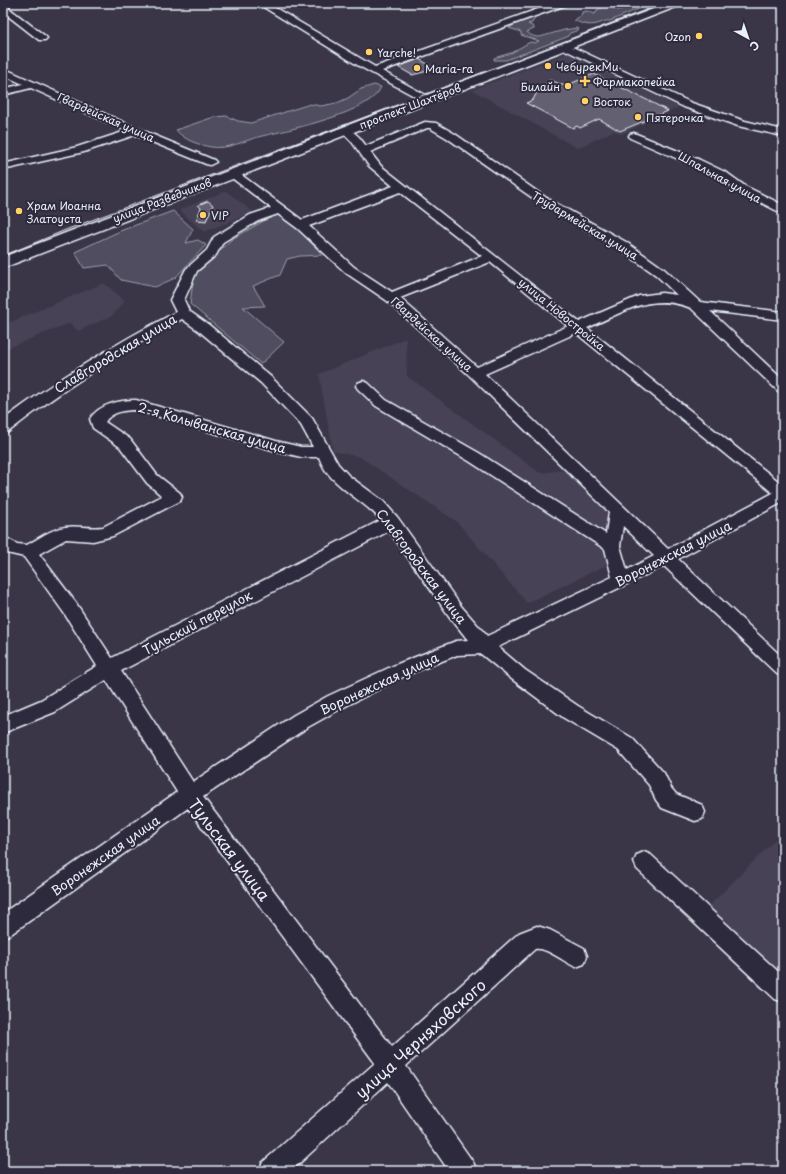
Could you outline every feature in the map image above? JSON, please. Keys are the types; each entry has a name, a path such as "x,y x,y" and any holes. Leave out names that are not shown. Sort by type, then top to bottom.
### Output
{"main road":[{"name":"проспект Шахтёров","path":"232,174 677,3"},
{"name":"улица Разведчиков","path":"3,263 232,174"}],"street":[{"path":"261,3 374,71 427,100"},
{"path":"374,71 563,3"},
{"path":"3,8 42,38"},
{"path":"564,46 688,105 742,124 783,133"},
{"name":"Гвардейская улица","path":"3,71 135,131 210,162"},
{"path":"3,92 33,84"},
{"name":"Трудармейская улица","path":"364,151 425,125 432,125 451,136 541,199 622,245 660,272 783,388"},
{"path":"3,167 80,150 135,131"},
{"name":"улица Новостройка","path":"346,131 356,137 370,162 491,257 783,494"},
{"name":"Шпальная улица","path":"634,136 673,151 706,167 722,175 740,188 783,210"},
{"name":"Гвардейская улица","path":"232,174 301,225 350,270 391,297 475,373 617,512 783,669"},
{"path":"301,225 402,187"},
{"path":"183,313 177,300 181,290 192,269 212,252 218,240 254,218 280,209"},
{"path":"391,297 491,257"},
{"path":"475,373 644,299 662,297 680,299 696,305 783,316"},
{"name":"Славгородская улица","path":"3,428 64,382 144,334 183,313 204,328 287,400 307,422 318,439 322,452 332,468 377,505 392,522 455,611 484,646 519,675 558,703 625,744 656,779 663,794 669,801 695,812"},
{"path":"363,386 381,403 474,457 612,546"},
{"name":"2-я Колыванская улица","path":"29,552 57,536 66,533 93,535 107,532 174,497 152,479 125,443 98,424 97,419 110,408 123,404 136,404 276,446 301,452 322,452"},
{"name":"Воронежская улица","path":"3,926 190,795 301,721 334,702 401,670 456,648 484,646 666,558 783,494"},
{"path":"617,512 612,546 620,580"},
{"name":"Тульский переулок","path":"3,725 48,706 108,669 392,522"},
{"path":"3,542 13,549 29,552"},
{"name":"Тульская улица","path":"29,552 70,608 190,795 390,1064 461,1166"},
{"path":"644,862 783,991"},
{"name":"улица Черняховского","path":"272,1171 527,941 537,937 550,941 576,956"}],"shaded area":[{"path":"624,3 650,4 610,21 597,24 591,25 579,23 574,20 581,16 582,12 587,11 595,14 598,9 609,6 618,10 622,9"},
{"path":"535,18 532,23 528,24 534,27 534,29 527,32 535,36 540,37 577,28 579,30 570,33 567,37 506,60 494,60 494,58 511,53 530,42 535,43 539,41 521,35 521,32 509,28 523,20"},
{"path":"567,53 679,107 622,134 614,131 577,148 472,90"},
{"path":"374,85 381,87 374,96 362,105 346,112 308,125 262,136 230,146 217,148 202,145 192,142 179,134 176,130 214,117 226,116 238,121 251,123 310,104 321,106 337,103 348,98 361,89"},
{"path":"226,191 253,212 204,232 179,210"},
{"path":"173,211 193,229 186,243 198,240 206,245 175,278 155,287 121,280 108,265 84,268 75,252 120,231"},
{"path":"276,214 292,224 323,255 300,256 287,259 280,275 253,286 265,306 243,307 284,342 261,364 190,304 194,274 232,239"},
{"path":"104,283 125,301 112,316 78,331 70,323 3,350 3,325"},
{"path":"406,338 407,376 540,473 565,470 607,509 613,562 527,603 456,521 360,457 333,451 319,374"},
{"path":"783,832 783,988 705,910"}],"building":[{"name":"Maria-ra","path":"419,59 436,69 412,75 398,67"},
{"name":"Восток","path":"594,74 668,111 620,131 599,119 580,128 577,126 573,128 526,103 533,100 538,90 550,80 565,86"},
{"name":"VIP","path":"208,201 213,205 206,221 196,220 201,208 198,205"}],"tram line":[{"path":"3,256 68,229 668,3"}],"place":[{"name":"Ozon","path":"699,36"},
{"name":"Yarche!","path":"369,52"},
{"name":"ЧебурекМи","path":"548,66"},
{"name":"Maria-ra","path":"417,68"},
{"name":"Фармакопейка","path":"585,81"},
{"name":"Билайн","path":"568,86"},
{"name":"Восток","path":"585,101"},
{"name":"Пятерочка","path":"638,117"},
{"name":"Храм Иоанна Златоуста","path":"19,211"},
{"name":"VIP","path":"203,215"}]}
